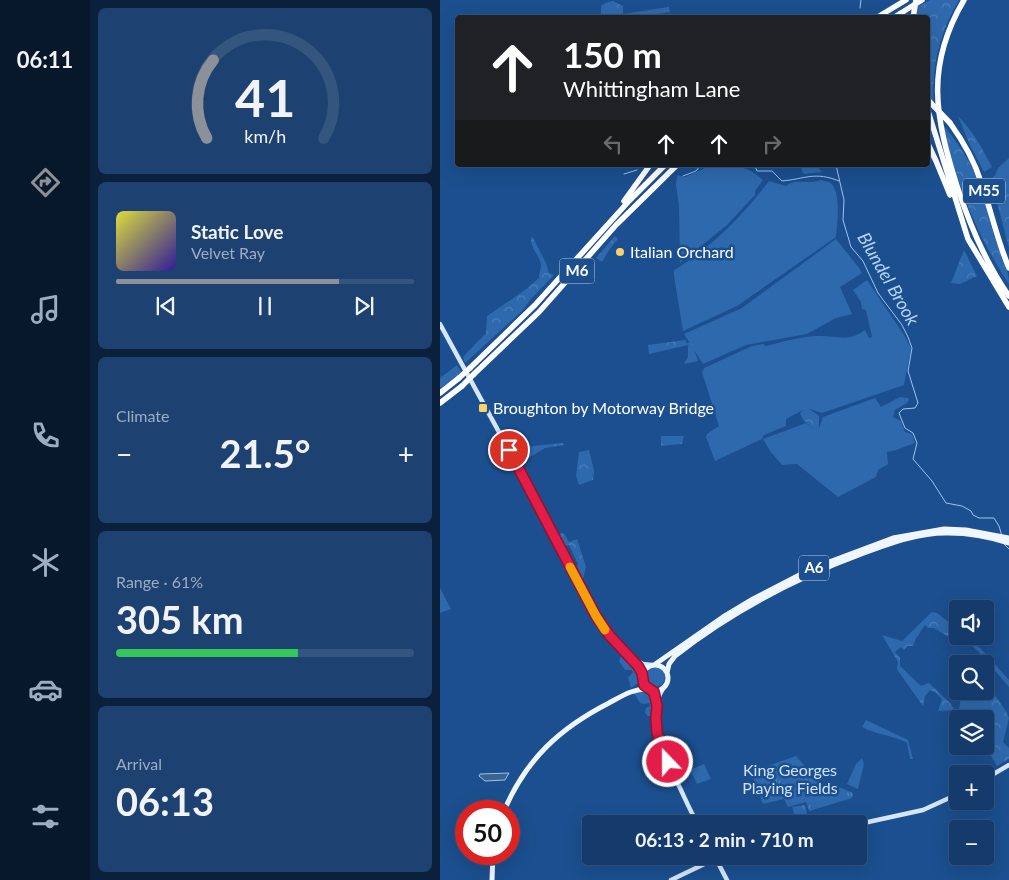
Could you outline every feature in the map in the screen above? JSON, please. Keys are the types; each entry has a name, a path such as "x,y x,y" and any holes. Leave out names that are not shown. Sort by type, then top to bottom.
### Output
{"highway":[{"path":"914,15 916,0"},
{"path":"898,15 922,0"},
{"name":"M55","path":"964,0 954,17 944,41 939,67 939,118 971,237 1009,296"},
{"path":"881,15 905,1"},
{"name":"M55","path":"930,102 950,123 967,148 981,180 996,234 1009,268"},
{"name":"M55","path":"930,118 971,237 1009,308"},
{"path":"930,148 971,237"},
{"path":"593,240 649,167"},
{"name":"M6","path":"440,393 470,368 535,305 628,201 663,167"},
{"name":"M6","path":"440,403 462,386 539,312 616,225 675,167"},
{"name":"M55","path":"971,237 1009,290"}],"main road":[{"path":"440,324 521,472 596,616 610,636 640,669 644,685 656,697 657,706"},
{"name":"A6","path":"653,665 716,621 752,599 832,560 894,538 928,530 966,530 1009,538"},
{"name":"A6","path":"667,673 669,664 675,656 725,620 761,599 834,564 896,542 932,534 949,533 984,536 1009,543"},
{"path":"632,658 643,664 661,666 667,673 668,679 660,693 657,706 656,721 660,745 694,815"},
{"path":"632,691 646,669 653,665"},
{"path":"509,800 526,770 551,741 569,727 632,691 658,690 664,687"},
{"path":"994,774 1009,765"},
{"path":"867,822 923,810 949,798"},
{"path":"492,880 493,865"},
{"path":"671,880 700,865"},
{"path":"719,865 727,880"}],"green space":[{"path":"930,0 959,0 952,12 938,50 933,89 934,103 930,100 930,15 915,15 916,8"},
{"path":"613,1 623,6 623,14 669,7 670,12 650,15 601,15 601,6"},
{"path":"958,116 981,146 992,167 984,172 969,143"},
{"path":"943,125 973,169 985,199 994,236 1006,266 1009,284 997,265 968,208 954,167"},
{"path":"1009,158 1009,193 1001,187 995,175 998,168"},
{"path":"708,167 739,167 751,171 763,180 755,191 755,195 727,225 680,263 679,205 676,185 677,175 685,177"},
{"path":"801,167 818,167 822,172 804,174"},
{"path":"995,175 1001,187 1009,193 1009,248 991,179"},
{"path":"821,180 829,182 836,191 838,216 836,237 737,306 683,331 674,271 727,229 769,181 786,186 794,182"},
{"path":"532,236 549,273 554,275 523,310 465,363 463,357 486,333 487,316 539,278 541,265 532,244"},
{"path":"615,236 618,239 602,262 596,258"},
{"path":"836,239 862,273 840,287 852,314 836,318 807,334 746,345 703,364 684,334 742,308"},
{"path":"964,250 977,276 960,284 951,283"},
{"path":"867,280 911,348 904,385 822,413 807,408 786,419 786,426 764,435 762,439 715,461 706,437 707,434 719,426 702,372 704,368 752,346 763,344 766,346 810,337 842,338 859,334 865,330 869,338 872,337 866,310 862,309 861,302 853,290"},
{"path":"686,340 686,343 692,342 698,361 684,364 688,357 688,345 649,354 648,345"},
{"path":"457,365 461,372 440,389 440,378"},
{"path":"900,397 908,398 909,400 895,410 893,417 901,421 905,432 912,434 915,443 887,452 888,464 878,470 876,477 838,497 797,464 782,465 763,439 806,423 814,429 819,428 823,417 875,398 881,407"},
{"path":"807,407 819,416 819,428 814,429 803,420 800,413"},
{"path":"661,436 684,436 682,444 661,446"},
{"path":"563,443 564,445 545,448 522,462 514,448"},
{"path":"589,450 594,471 593,480 579,485 576,476 579,452"},
{"path":"564,533 569,542 577,539 586,567 583,579 569,545 565,546 559,534"},
{"path":"440,588 451,609 440,613"},
{"path":"932,612 937,613 949,623 949,637 925,625 913,646 907,646 904,650 901,647 895,652 900,658 900,666 921,686 929,683 955,710 938,711 942,699 930,690 925,696 923,706 898,671 898,662 882,635 902,641"},
{"path":"971,645 976,645 986,655 981,654"},
{"path":"621,656 625,656 636,666 640,675 638,683 631,688 628,678 633,672 625,670 619,661"},
{"path":"994,663 1009,680 1009,687 994,669"},
{"path":"651,667 659,667 665,673 665,681 659,687 651,687 645,681 645,673"},
{"path":"645,690 652,693 654,708 652,716 648,716 645,713 646,708 650,706 649,703 640,703 634,693"},
{"path":"994,694 1009,718 1003,742 1009,748 1009,759 997,766 991,756 980,755 994,755 994,710 986,710 989,703 987,700 994,700"},
{"path":"961,700 987,700 989,703 986,710 959,709"},
{"path":"866,720 908,740 913,759 910,759 907,743 862,727"},
{"name":"King Georges Playing Fields","path":"796,756 827,791 839,787 853,793 852,798 809,811 806,802 788,807 784,799 763,804 751,772"},
{"path":"862,758 864,764 858,789 847,784 856,764"},
{"path":"704,764 711,779 697,784 690,770"},
{"path":"805,805 807,815 794,815 792,807"}],"shaded area":[{"path":"509,773 505,780 485,781 479,776 480,774"}],"waterway":[{"name":"Blundel Brook","path":"860,8 861,0"},
{"path":"683,176 696,171 699,167"},
{"path":"755,167 757,171 772,171 782,181 810,176 831,178 839,181"},
{"name":"Blundel Brook","path":"836,167 844,200 843,220 851,247 863,261 878,293 902,325 912,348 908,371 918,403 915,408 903,409 899,413 905,428 913,433 917,443 913,459 932,481 946,503 962,506 979,518 994,518 1002,536"},
{"path":"624,174 637,170"},
{"path":"1004,544 1009,549"}],"slow traffic":[{"path":"570,567 605,630"}],"place":[{"name":"Italian Orchard","path":"620,252"},
{"name":"Broughton by Motorway Bridge","path":"483,408"}],"route":[{"path":"509,450 604,630 632,658 642,673 644,685 654,692 657,706 657,733 668,762"}]}
